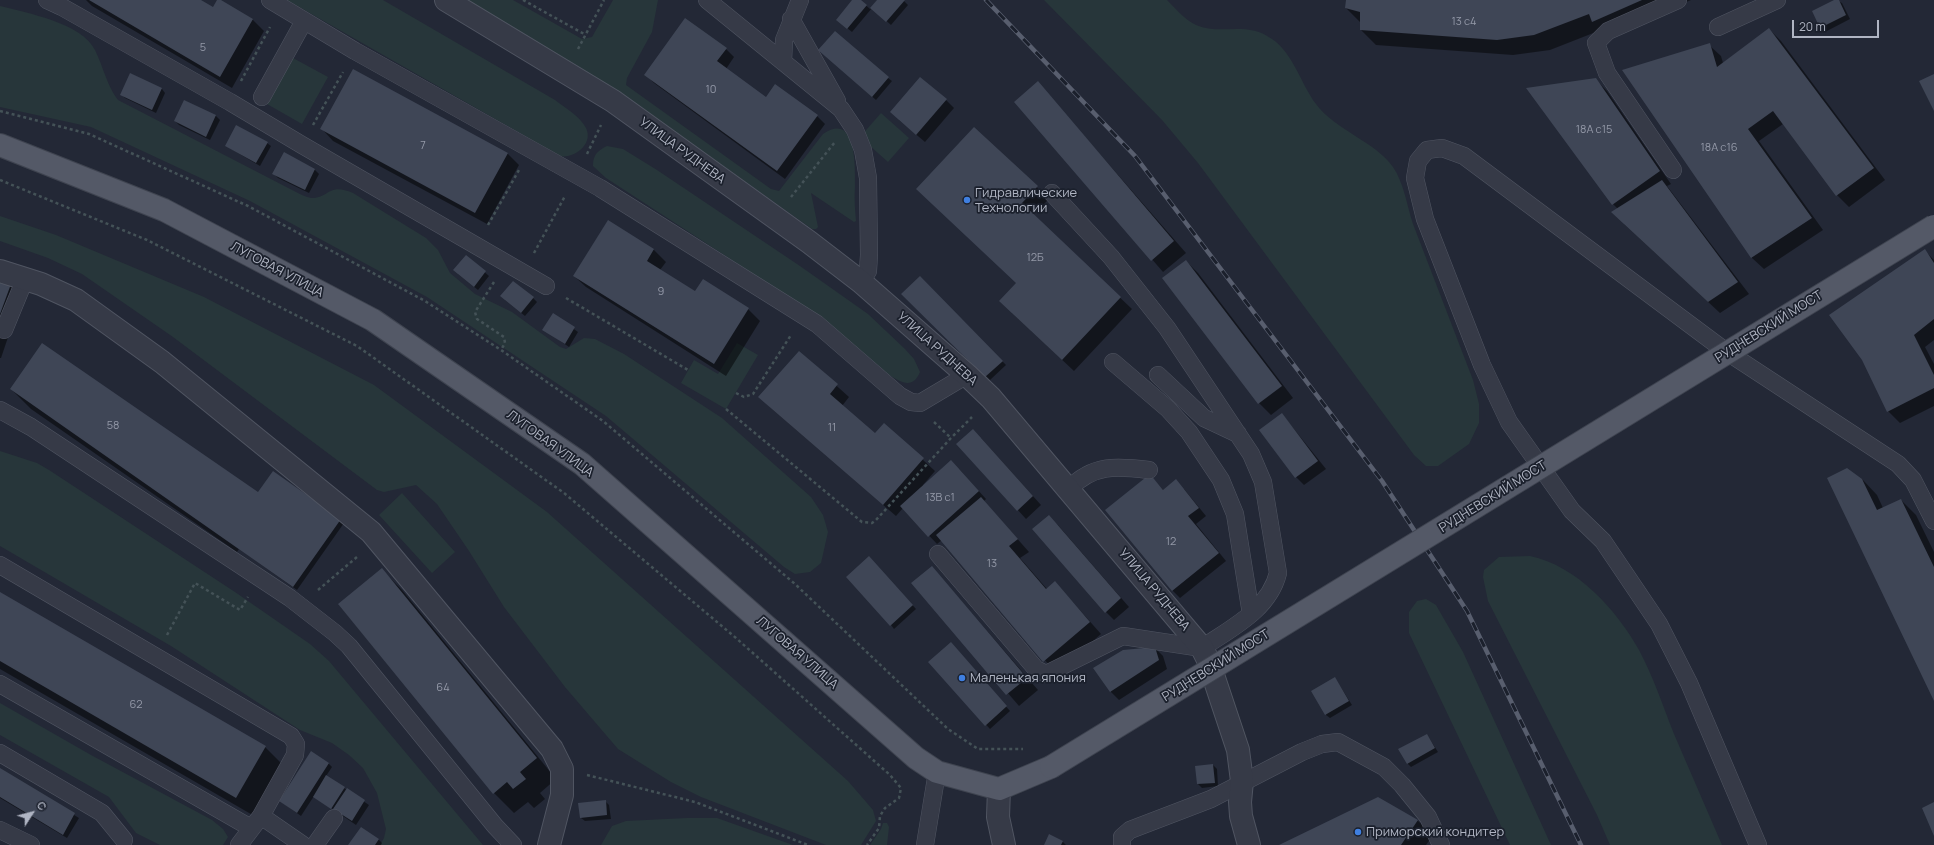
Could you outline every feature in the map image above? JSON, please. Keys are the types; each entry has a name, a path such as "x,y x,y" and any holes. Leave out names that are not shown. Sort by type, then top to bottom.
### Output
{"main road":[{"name":"ЛУГОВАЯ УЛИЦА","path":"0,145 164,210 373,320 582,464 916,758 938,772 999,789"},
{"name":"РУДНЕВСКИЙ МОСТ","path":"999,789 1051,767 1934,226"}],"street":[{"name":"УЛИЦА РУДНЕВА","path":"446,0 613,101 809,242 862,282 991,398 1202,648 1208,660 1238,750 1242,781 1240,802 1248,845"},
{"path":"0,271 41,284 76,300 162,362 371,532 552,749 562,768 562,795 549,845"},
{"path":"999,789 998,816 1004,845"}],"lane":[{"path":"47,0 230,102 546,286"},
{"path":"707,0 783,62 845,116"},
{"path":"783,62 784,40 791,19 800,0"},
{"path":"1673,170 1607,73 1596,43 1608,31 1678,0"},
{"path":"1718,27 1777,0"},
{"path":"275,4 355,51 577,174 817,324 900,396 911,402 920,403 967,375"},
{"path":"791,19 863,150 868,178 869,255 868,271 862,282"},
{"path":"262,97 304,21"},
{"path":"1758,845 1689,683 1660,624 1603,541 1572,511 1509,422 1482,365 1425,219 1415,178 1418,161 1427,150 1442,148 1464,156 1724,350 1898,464 1913,480 1934,521"},
{"path":"938,554 1040,672 1046,674 1126,635 1135,638 1202,648 1260,607 1271,592 1278,573 1263,482 1252,454 1167,328 1111,257 1052,193"},
{"path":"4,330 25,279"},
{"path":"1113,362 1168,409 1189,432 1221,480 1235,514 1251,614"},
{"path":"1158,375 1204,418 1238,434"},
{"path":"0,410 31,427 259,578 296,603 335,633 349,646 495,826 513,845"},
{"path":"1069,489 1078,479 1096,470 1132,468 1149,470"},
{"path":"0,565 156,655 291,736 296,744 296,755 256,822 239,845"},
{"path":"0,684 256,822 303,845"},
{"path":"1122,845 1122,837 1130,830 1211,799 1242,781 1302,752 1322,744 1338,742 1384,766 1402,785 1428,817 1441,845"},
{"path":"0,753 102,813 123,843"},
{"path":"925,845 938,772"},
{"path":"315,845 334,818"},
{"path":"0,830 31,845"}],"path":[{"path":"523,0 586,35"},
{"path":"565,71 604,0"},
{"path":"239,85 275,4"},
{"path":"312,128 355,51"},
{"path":"531,258 577,174 613,101"},
{"path":"789,198 793,196 845,116"},
{"path":"476,245 520,169"},
{"path":"0,180 147,240 357,346 564,493 736,638 890,775 901,788 899,798 885,808 880,816 879,828 867,845"},
{"path":"492,285 475,312 477,319 504,337 505,343 501,350"},
{"path":"546,286 688,370"},
{"path":"736,393 744,397 753,394 803,316"},
{"path":"726,409 862,522 867,523 876,520 951,438 991,398"},
{"path":"317,591 359,556"},
{"path":"156,655 195,583 240,610 259,578"},
{"path":"562,768 695,802 808,845"}],"shaded area":[{"path":"287,0 383,0 555,100 576,116 586,128 588,134 585,145 576,153 560,156"},
{"path":"461,0 513,0 582,39 592,37 613,0 658,0 652,32 627,78 626,85 771,189 779,191 823,134 834,129 842,130 848,135 852,144 854,155 856,221 854,222 811,193 818,227 816,229 812,229 720,164"},
{"path":"1044,0 1167,0 1184,17 1196,25 1215,29 1253,30 1272,39 1286,52 1311,96 1324,113 1344,129 1386,158 1397,173 1403,187 1413,224 1473,380 1479,404 1479,423 1469,444 1438,466 1426,466 1414,455 1198,163 1162,120"},
{"path":"0,6 53,20 78,33 88,41 95,50 108,82 118,100 305,196 311,198 322,196 330,191 339,189 353,193 426,238 438,250 450,273 475,294 512,312 560,347 566,349 584,338 595,339 624,354 722,418 811,497 823,515 828,532 821,563 810,572 795,574 784,567 606,416 427,297 250,201 91,127 0,107"},
{"path":"293,58 328,77 302,124 267,104"},
{"path":"881,113 909,138 888,162 860,137"},
{"path":"607,146 623,149 657,170 800,266 868,314 914,359 920,372 914,381 907,383 889,375 824,320 606,178 593,166 596,154"},
{"path":"0,216 56,235 204,297 374,385 547,512 848,781 873,810 876,821 861,845 826,845 701,797 671,782 618,749 565,687 504,607 437,504 416,485 384,492 377,490 173,337 82,274 48,258 0,241"},
{"path":"737,343 758,355 726,409 681,383 694,360 718,374"},
{"path":"0,451 37,463 49,470 235,592 310,644 329,661 483,845 380,845 384,838 386,829 377,793 363,768 349,755 332,743 300,730 171,646 0,546"},
{"path":"402,493 455,552 432,573 379,515"},
{"path":"1530,556 1547,561 1564,569 1579,579 1594,591 1607,605 1630,635 1649,670 1674,734 1722,845 1610,845 1597,815 1488,601 1483,577 1484,570 1499,557"},
{"path":"1426,599 1436,605 1463,652 1551,845 1510,845 1409,633 1409,612 1417,601"},
{"path":"0,703 91,755 212,820 223,829 228,837 223,845 160,845 136,833 109,797 0,735"},
{"path":"717,818 793,845 601,845 612,826 626,821"},
{"path":"883,823 887,823 889,827 887,845 870,845 881,829"}],"building":[{"path":"89,0 201,0 213,7 217,0 221,0 253,19 220,77"},
{"path":"852,0 861,0 867,5 847,29 836,20"},
{"path":"877,0 905,0 886,22 870,8"},
{"path":"1346,0 1642,0 1592,22 1589,14 1534,35 1497,40 1360,30 1360,12 1345,8"},
{"path":"1834,0 1839,0 1846,15 1820,28 1812,11"},
{"path":"685,18 727,48 717,61 766,97 775,84 818,115 777,171 644,75"},
{"path":"1769,28 1874,168 1836,196 1773,111 1748,129 1812,218 1751,258 1622,70 1710,43 1717,67"},
{"path":"835,31 889,77 872,97 818,50"},
{"path":"353,69 508,153 475,213 320,129"},
{"path":"130,73 162,88 152,110 120,95"},
{"path":"1934,74 1934,111 1919,81"},
{"path":"920,77 947,99 916,135 890,112"},
{"path":"1596,78 1660,171 1612,205 1526,88"},
{"path":"1038,81 1174,241 1151,261 1014,102"},
{"path":"184,100 216,115 206,137 174,121"},
{"path":"236,125 268,142 256,163 225,146"},
{"path":"974,127 1038,186 1022,203 1121,297 1062,360 999,301 1016,283 916,189"},
{"path":"284,152 315,169 305,190 272,174"},
{"path":"1662,180 1738,282 1708,302 1611,212"},
{"path":"608,220 654,249 647,261 695,291 703,279 749,308 714,364 573,276"},
{"path":"1925,249 1934,263 1934,319 1914,335 1934,375 1934,388 1887,412 1862,360 1829,315"},
{"path":"466,255 486,271 474,287 453,270"},
{"path":"1186,260 1282,386 1258,404 1162,278"},
{"path":"920,276 1003,361 985,377 901,294"},
{"path":"0,280 11,284 0,314"},
{"path":"513,281 534,297 521,313 500,296"},
{"path":"553,313 575,327 565,344 542,330"},
{"path":"42,343 258,492 273,471 341,519 293,587 10,389"},
{"path":"799,351 838,384 830,394 875,433 884,423 924,458 883,505 758,397"},
{"path":"1282,413 1318,461 1295,478 1259,430"},
{"path":"973,429 1033,496 1017,511 956,444"},
{"path":"951,460 979,491 928,537 900,506"},
{"path":"1847,468 1862,479 1877,510 1901,499 1934,567 1934,701 1827,478"},
{"path":"1150,474 1163,490 1176,479 1199,508 1188,516 1219,553 1172,591 1105,510"},
{"path":"981,497 1018,539 1009,546 1046,589 1055,581 1090,622 1043,662 936,535"},
{"path":"1049,515 1121,598 1105,613 1032,529"},
{"path":"869,556 913,605 890,626 846,577"},
{"path":"932,566 1027,678 1006,695 911,583"},
{"path":"382,568 537,758 520,772 526,779 513,789 507,782 493,794 338,604"},
{"path":"0,592 266,746 236,798 0,661"},
{"name":"Маленькая япония","path":"951,642 1007,706 985,726 928,662"},
{"path":"1155,647 1159,660 1110,692 1093,668 1123,650"},
{"path":"1335,677 1349,701 1325,715 1311,691"},
{"path":"1427,734 1435,748 1407,764 1398,749"},
{"path":"311,751 329,763 297,813 279,801"},
{"path":"1213,764 1215,783 1197,784 1195,766"},
{"path":"0,768 75,813 63,835 0,797"},
{"path":"326,775 345,787 331,809 313,797"},
{"path":"347,788 365,800 352,821 333,809"},
{"name":"Приморский кондитер","path":"1378,797 1418,820 1401,845 1279,845"},
{"path":"606,800 607,815 580,818 578,803"},
{"path":"1934,802 1934,836 1922,808"},
{"path":"361,827 379,839 375,845 348,845"},
{"path":"1049,834 1063,841 1061,845 1044,845"}],"railway":[{"path":"986,0 1135,156 1382,481 1467,611 1581,845"}],"place":[{"name":"Гидравлические Технологии","path":"967,200"},
{"name":"Маленькая япония","path":"962,678"},
{"name":"Приморский кондитер","path":"1358,832"}]}
